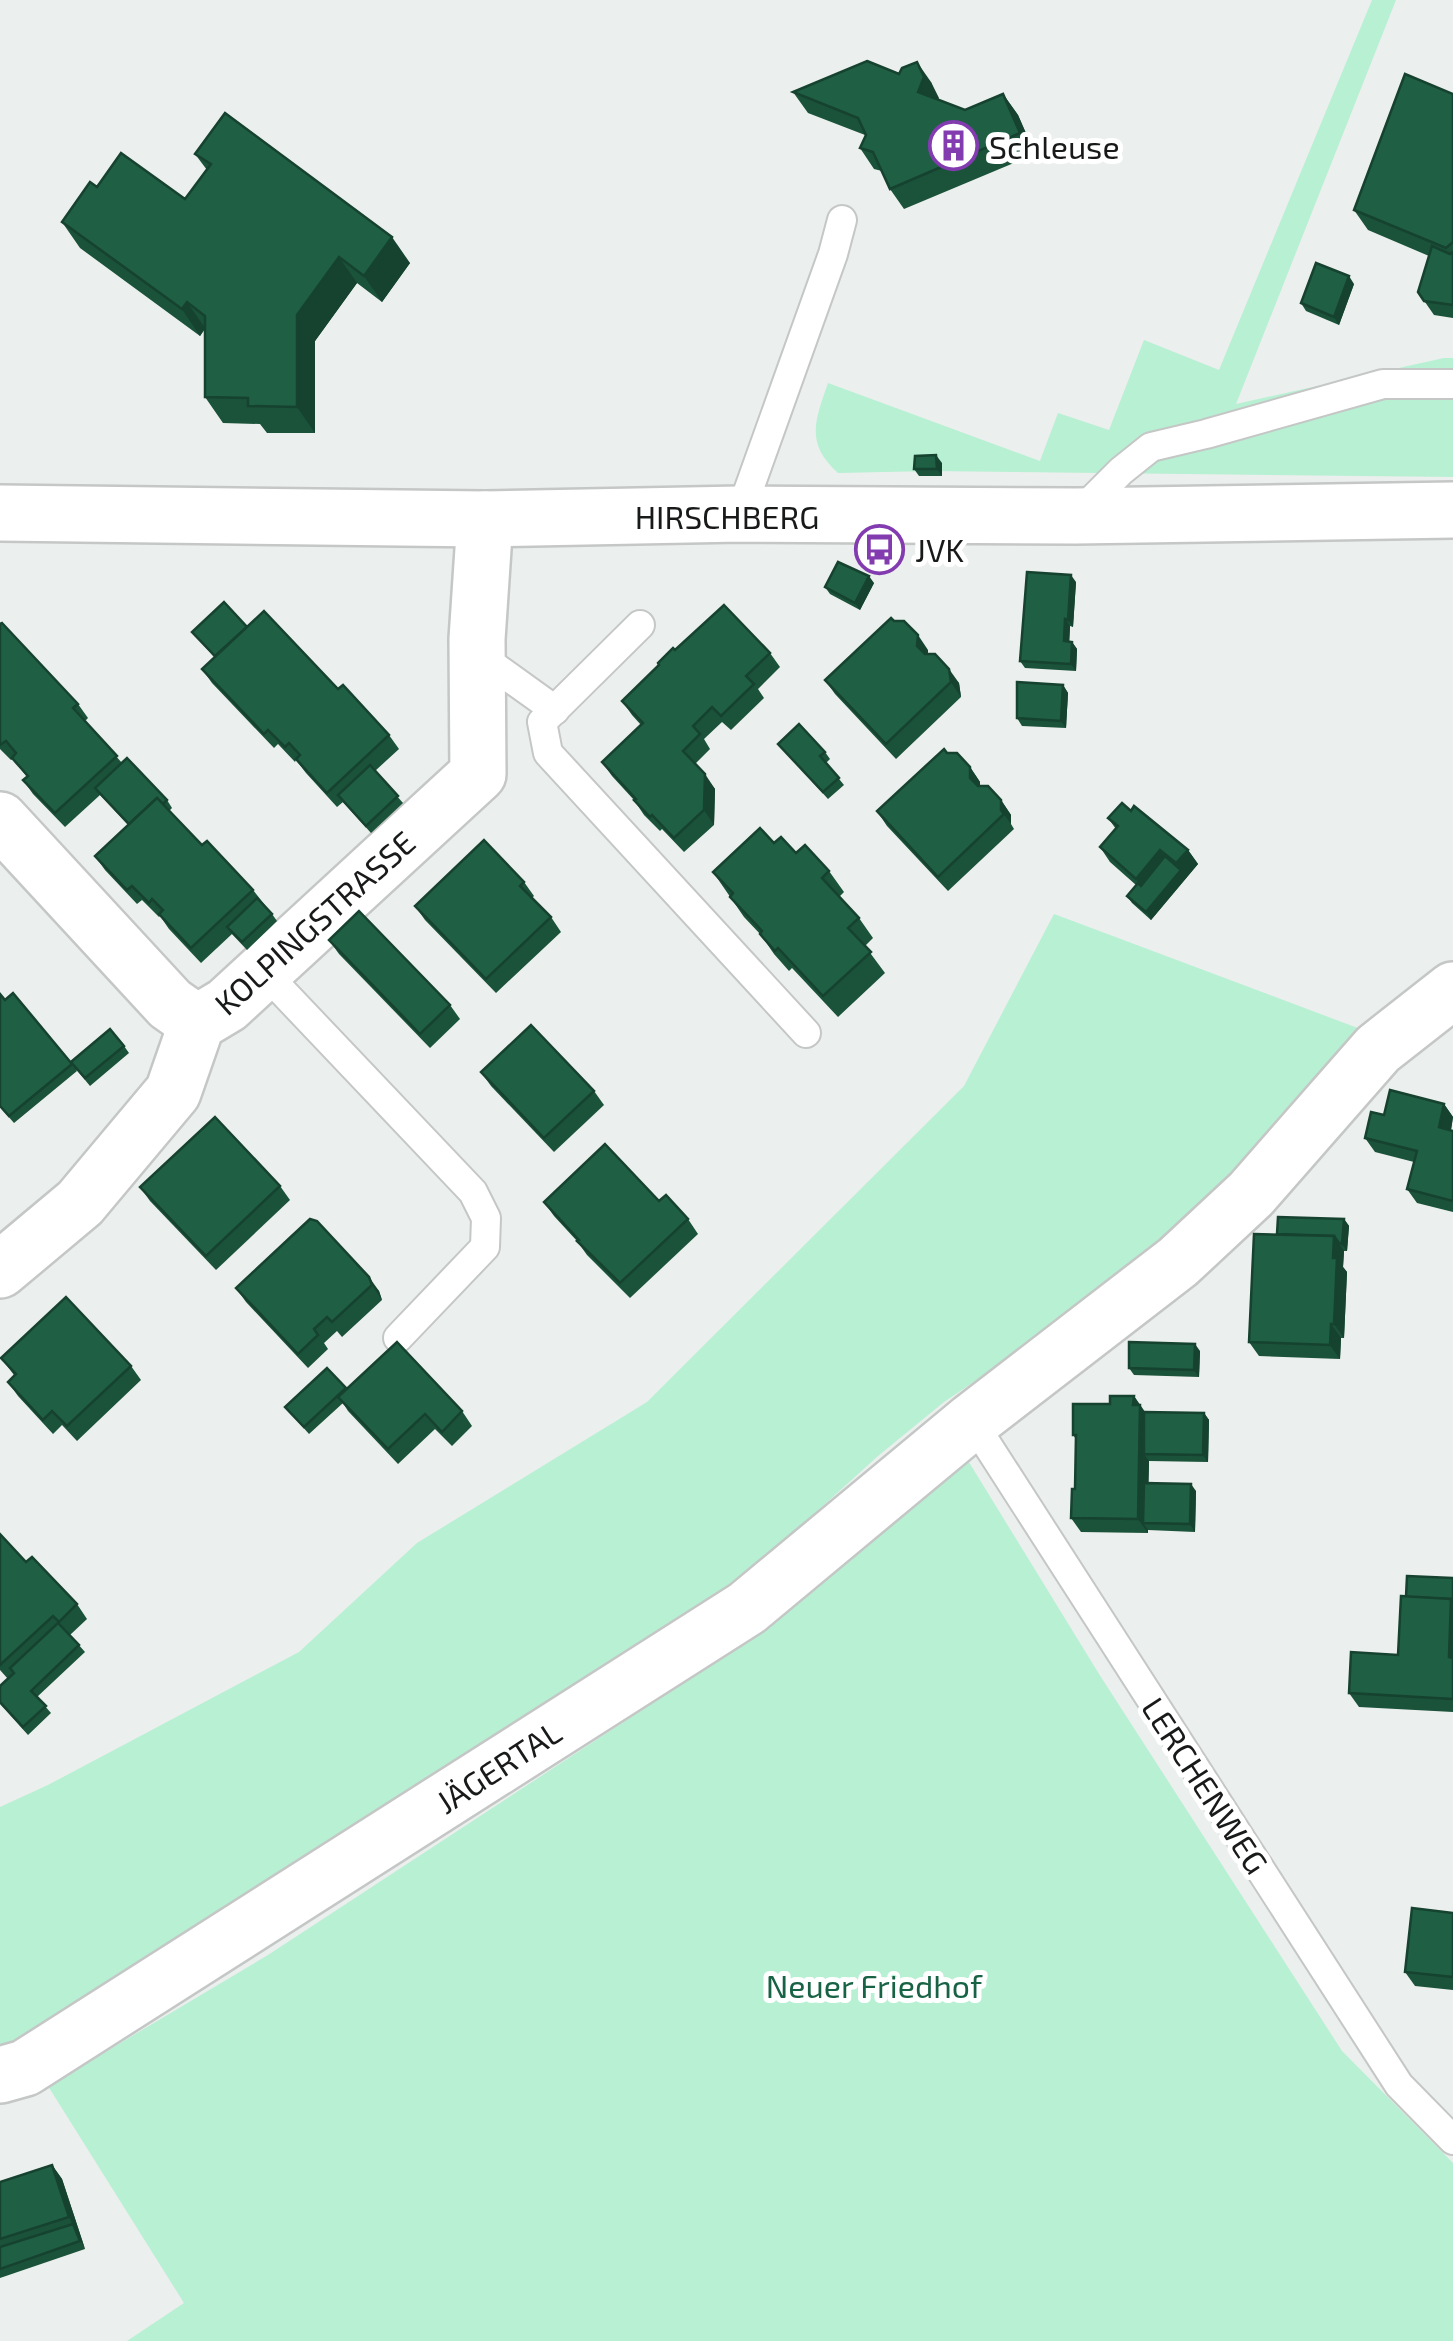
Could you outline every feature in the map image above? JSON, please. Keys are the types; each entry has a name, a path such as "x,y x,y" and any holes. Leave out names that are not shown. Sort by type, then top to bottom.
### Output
{"street":[{"name":"HIRSCHBERG","path":"0,512 485,519 1453,510"},
{"name":"KOLPINGSTRASSE","path":"0,1270 80,1203 173,1092 197,1023 227,1005 478,774 478,654 485,519"},
{"path":"0,820 170,1004 197,1023"},
{"name":"JÄGERTAL","path":"13,2072 746,1608 972,1421 1178,1262 1251,1194 1378,1049 1453,990"}],"lane":[{"path":"740,514 842,220"},
{"path":"1076,516 1151,446 1383,384 1453,384"},
{"path":"640,626 542,722 548,753 806,1034"},
{"path":"478,654 555,710"},
{"path":"264,972 474,1192 486,1218 485,1247 398,1338"},
{"name":"LERCHENWEG","path":"972,1421 1399,2085 1453,2140"}],"green space":[{"path":"1372,0 1396,0 1236,404 1453,358 1453,477 838,473 828,462 816,431 828,383 1040,461 1058,413 1109,430 1144,340 1219,370"},
{"path":"1054,914 1363,1030 1270,1146 1082,1309 944,1402 878,1456 698,1619 0,2059 0,1807 299,1652 417,1543 647,1402 964,1086"},
{"name":"Neuer Friedhof","path":"967,1459 1099,1674 1342,2051 1453,2163 1453,2341 127,2341 184,2303 48,2086 268,1955 770,1626"}],"building":[{"name":"Schleuse","path":"867,61 899,74 902,68 917,62 924,77 918,92 965,110 1003,94 1020,133 890,189 873,152 860,148 866,135 858,118 793,92"},
{"path":"1405,74 1453,94 1453,242 1446,248 1354,210"},
{"path":"225,113 392,237 364,276 339,257 297,315 297,407 248,406 248,398 205,397 205,316 187,302 182,309 62,222 90,182 97,187 121,153 185,199 211,164 195,154"},
{"path":"1432,246 1453,252 1453,305 1424,301 1418,292"},
{"path":"1316,263 1349,276 1334,317 1301,303"},
{"path":"936,455 937,469 914,469 915,456"},
{"path":"838,562 869,576 855,603 825,587"},
{"path":"1027,572 1071,575 1064,641 1072,642 1071,664 1020,661"},
{"path":"224,602 247,627 215,656 192,632"},
{"path":"724,605 770,653 746,676 754,684 721,716 712,707 693,726 700,734 683,751 705,774 704,810 674,838 602,762 643,723 622,701 673,648"},
{"path":"264,611 338,689 343,685 389,735 327,793 296,759 300,755 289,743 285,747 268,730 264,734 202,669"},
{"path":"891,618 904,621 918,635 917,646 925,654 935,654 949,669 951,682 886,744 825,680"},
{"path":"2,623 78,704 73,708 117,756 55,813 23,780 28,776 12,758 16,753 6,741 0,745"},
{"path":"1017,682 1063,685 1061,721 1017,718"},
{"path":"799,724 825,752 820,756 839,778 823,792 778,744"},
{"path":"944,749 957,753 970,767 970,778 978,786 988,786 1001,800 1004,814 938,877 877,811"},
{"path":"127,758 167,800 163,804 157,798 129,824 95,788"},
{"path":"370,765 398,796 366,826 338,795"},
{"path":"157,798 202,845 207,841 253,890 191,948 159,914 163,910 152,899 149,903 132,886 127,890 95,856"},
{"path":"1122,803 1131,811 1134,806 1188,850 1176,863 1160,850 1136,879 1100,847 1118,826 1108,818"},
{"path":"760,828 774,843 781,837 796,853 805,845 829,871 822,878 859,918 848,928 871,952 823,996 778,948 775,951 713,872"},
{"path":"484,840 524,882 520,886 551,917 486,979 415,906"},
{"path":"1165,856 1181,870 1146,912 1127,896 1138,883 1141,886"},
{"path":"257,898 272,914 242,942 227,927"},
{"path":"359,911 450,1005 420,1034 329,940"},
{"path":"13,993 72,1064 9,1116 0,1106 0,994 5,1000"},
{"path":"531,1025 594,1091 544,1138 481,1072"},
{"path":"110,1029 124,1046 85,1078 71,1062"},
{"path":"1390,1090 1444,1104 1439,1127 1453,1131 1453,1201 1407,1189 1417,1151 1365,1138 1371,1112 1384,1115"},
{"path":"215,1117 280,1186 206,1256 140,1187"},
{"path":"605,1144 659,1201 666,1195 688,1219 620,1283 544,1202"},
{"path":"1278,1217 1344,1219 1342,1244 1334,1236 1277,1234"},
{"path":"310,1219 317,1221 372,1285 332,1322 327,1317 314,1329 318,1335 298,1354 236,1288"},
{"path":"1254,1234 1334,1236 1333,1258 1337,1258 1330,1345 1249,1342"},
{"path":"66,1297 131,1366 67,1426 52,1411 43,1420 8,1382 16,1374 1,1358"},
{"path":"397,1342 462,1411 442,1432 425,1414 388,1449 338,1397"},
{"path":"1129,1342 1195,1344 1194,1370 1129,1368"},
{"path":"327,1368 346,1388 304,1427 285,1407"},
{"path":"1110,1396 1134,1396 1133,1405 1140,1405 1138,1519 1071,1518 1076,1435 1073,1404 1110,1404"},
{"path":"1144,1412 1204,1413 1203,1455 1144,1454"},
{"path":"1144,1483 1191,1484 1190,1524 1143,1523"},
{"path":"0,1534 26,1562 32,1557 77,1604 59,1622 53,1616 0,1665"},
{"path":"1407,1576 1453,1578 1453,1601 1406,1597"},
{"path":"1401,1596 1451,1599 1449,1657 1453,1658 1453,1699 1349,1693 1351,1652 1398,1655"},
{"path":"58,1623 79,1645 31,1691 46,1706 23,1727 0,1702 0,1686 14,1673 10,1668"},
{"path":"1412,1908 1453,1913 1453,1977 1405,1972"},
{"path":"52,2165 69,2217 0,2239 0,2182"},
{"path":"73,2224 80,2241 0,2269 0,2247"}],"place":[{"name":"Schleuse","path":"954,146"},
{"name":"JVK","path":"880,549"}]}
